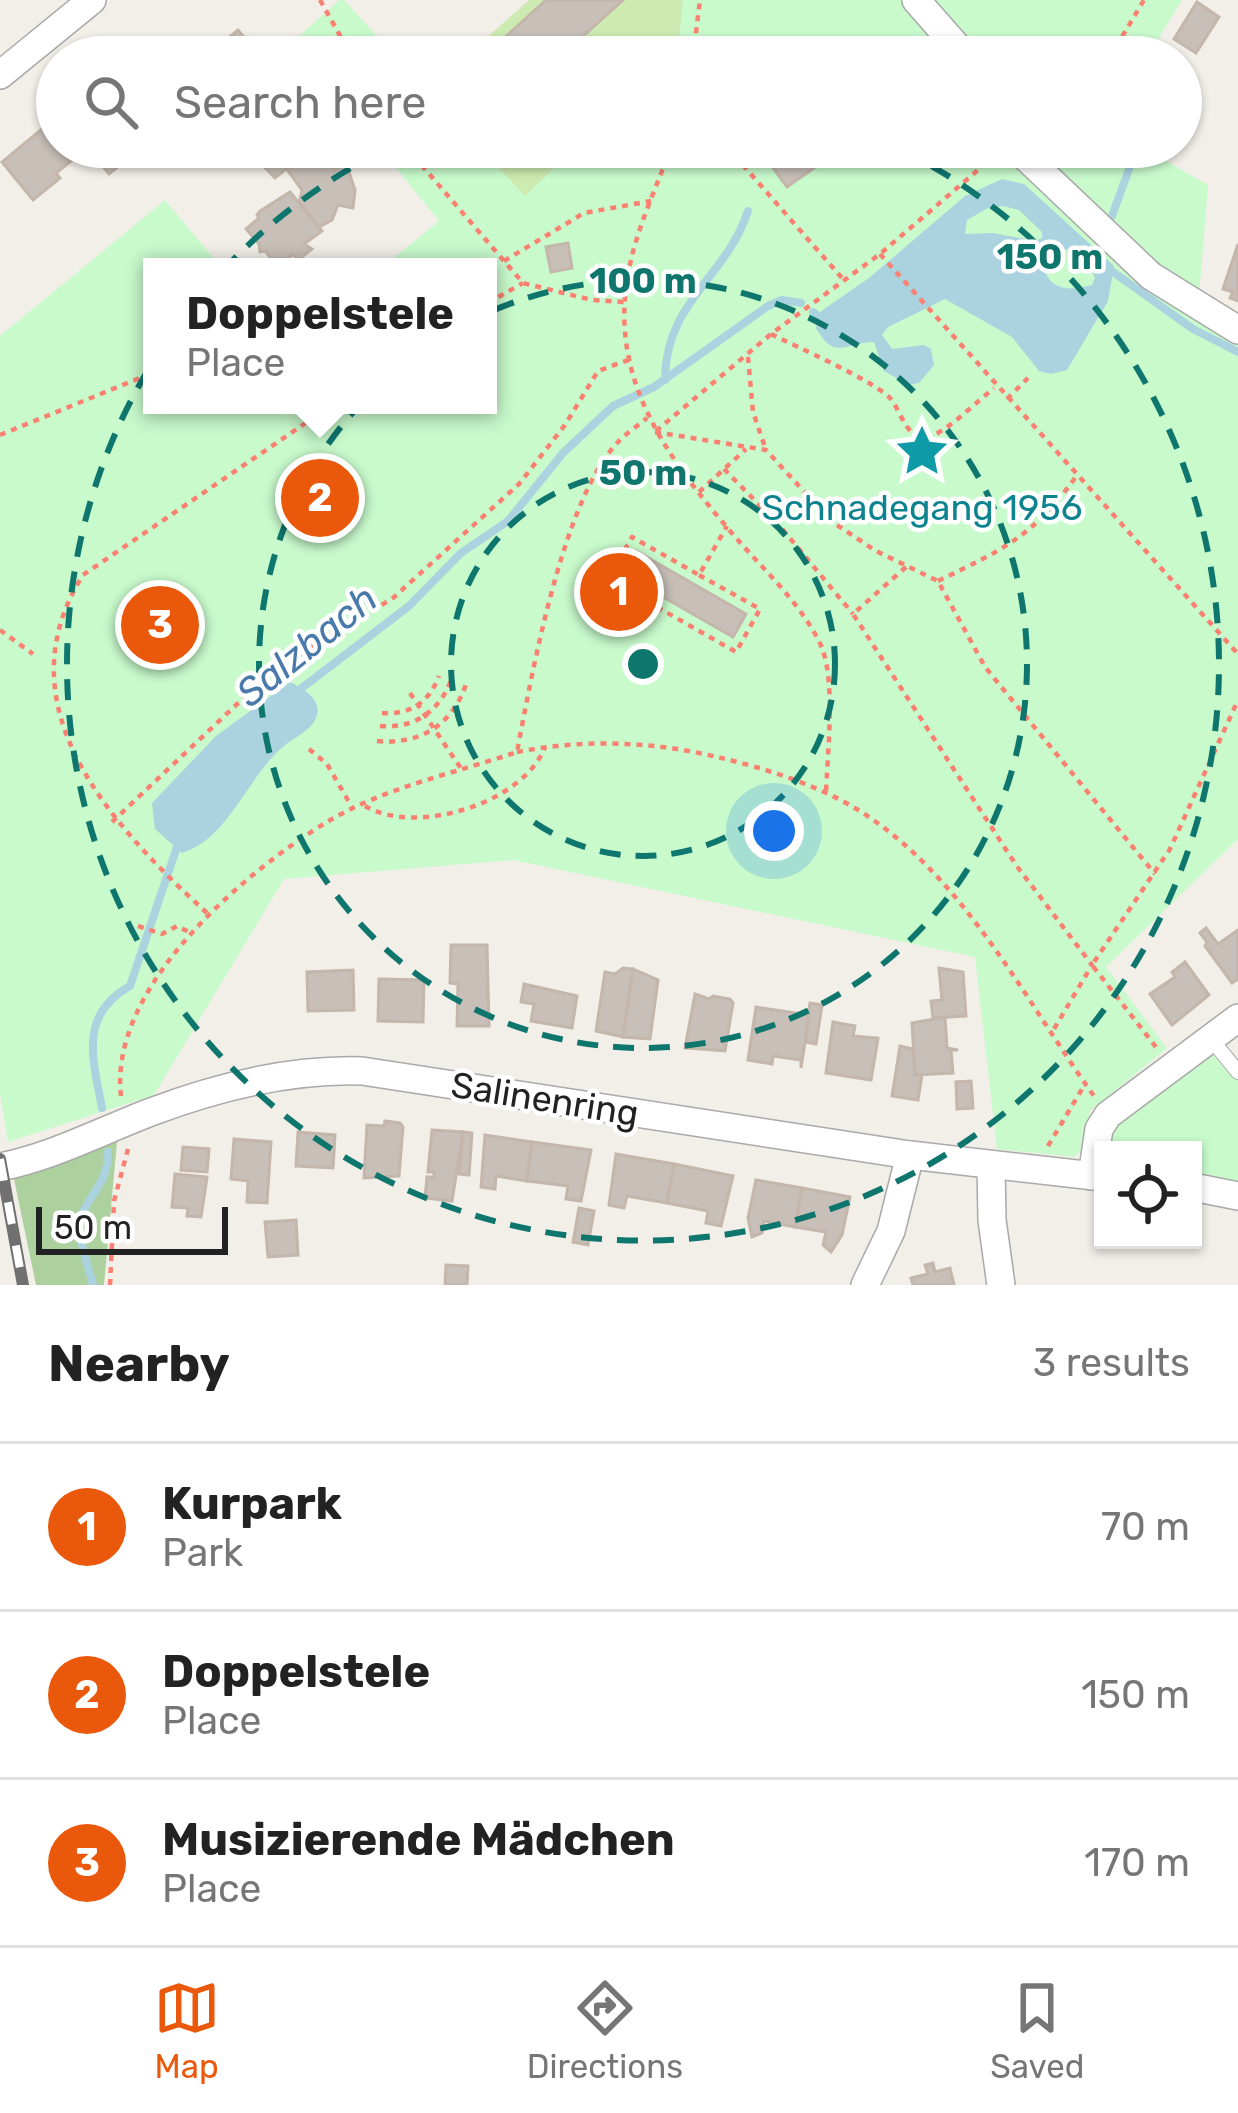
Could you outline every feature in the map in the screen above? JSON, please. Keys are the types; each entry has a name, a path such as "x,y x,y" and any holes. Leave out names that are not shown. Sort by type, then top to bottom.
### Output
{"street":[{"path":"48,36 92,0"},
{"path":"916,0 948,36"},
{"path":"0,75 36,46"},
{"path":"1033,168 1151,276 1238,330"},
{"path":"1099,1141 1099,1129 1108,1115 1238,1018"},
{"name":"Salinenring","path":"0,1167 37,1158 198,1097 317,1070 362,1071 910,1155 1094,1176"},
{"path":"865,1285 892,1231 910,1155"},
{"path":"991,1165 1001,1285"},
{"path":"1202,1189 1238,1196"}],"lane":[{"path":"1210,1038 1238,1072"}],"path":[{"path":"320,0 340,36"},
{"path":"696,36 700,0"},
{"path":"1135,0 1140,9"},
{"path":"1123,36 1144,0"},
{"path":"424,168 523,283 560,294 625,302"},
{"path":"663,168 631,261 625,302 640,402 655,432 698,492 806,622 823,650 826,795"},
{"path":"745,168 844,280"},
{"path":"655,432 771,334 880,254 984,168"},
{"path":"504,261 584,213 652,200"},
{"path":"880,254 1238,654"},
{"path":"497,298 523,283"},
{"path":"771,334 886,395 908,428 926,439 996,386"},
{"path":"748,357 753,412 766,450 831,521 938,581 985,667 1155,874"},
{"path":"112,822 270,673 393,598 519,484 566,425 598,371 631,358"},
{"path":"0,435 143,377"},
{"path":"1007,399 1028,378"},
{"path":"303,414 309,420"},
{"path":"62,598 99,561 318,414"},
{"path":"517,752 550,598 579,512 611,451 647,418"},
{"path":"655,432 766,450"},
{"path":"698,492 746,449"},
{"path":"724,469 854,614 1030,886 1171,1066"},
{"path":"938,581 1025,536 1045,519 1077,475"},
{"path":"699,575 727,526"},
{"path":"632,537 699,575 760,609 736,652 608,579 632,537"},
{"path":"854,614 906,567"},
{"path":"0,630 33,654 38,643"},
{"path":"382,713 401,713 418,706 439,676"},
{"path":"380,726 404,726 426,716 442,700 452,678"},
{"path":"377,741 407,741 434,730 455,709 467,681"},
{"path":"410,693 462,770"},
{"path":"1051,1034 1155,874 1238,700"},
{"path":"363,805 383,817 456,814 514,785 540,761 545,746"},
{"path":"110,1285 114,1201 129,1156 119,1070 125,1038 152,988 191,933 207,914 326,822 462,770 545,746 670,747 750,766 826,795 884,828 933,875 992,947 1108,1115"},
{"path":"309,748 327,764 353,808"},
{"path":"98,806 207,914"},
{"path":"138,926 162,934 177,926 191,933"},
{"path":"1041,1170 1043,1155 1085,1084"}],"green space":[{"path":"344,0 377,36 299,36"},
{"path":"529,0 683,0 680,36 489,36"},
{"path":"683,0 1182,0 1160,36 680,36"},
{"path":"396,168 499,168 525,196 554,168 1178,168 1208,185 1199,296 1238,318 1238,839 1106,967 1167,1048 1090,1111 1085,1144 1075,1157 997,1149 975,957 513,860 284,879 154,1095 8,1142 0,1093 0,336 165,200 213,258 143,258 143,414 497,414 497,258 394,258 439,221"},
{"path":"498,168 555,168 525,197"},
{"path":"1211,1048 1238,1081 1238,1188 1202,1182 1202,1141 1110,1141 1116,1124"},
{"path":"117,1142 104,1285 36,1285 14,1179"}],"water":[{"path":"1002,179 1024,184 1114,266 1108,301 1067,370 1039,371 1012,337 945,299 888,327 882,335 892,349 924,345 931,349 934,365 919,383 909,385 884,371 874,342 842,348 829,345 816,328 820,312 869,278 965,196","holes":["1003,206 1019,210 1042,232 1042,238 965,234 967,220","1057,246 1084,262 1095,278 1092,285 1064,288 1052,282 1041,257 1046,249"]},
{"path":"290,682 313,699 315,720 271,758 213,834 182,853 155,829 152,803 216,736"}],"building":[{"path":"546,0 623,0 583,36 506,36"},
{"path":"1197,2 1219,17 1202,44 1202,36 1176,36"},
{"path":"36,134 36,168 62,168 56,173 60,178 33,200 2,162"},
{"path":"265,168 287,168 275,178"},
{"path":"286,168 348,168 355,190 353,208 338,205 332,220 319,227 299,203 302,190"},
{"path":"773,168 814,168 787,187"},
{"path":"290,192 322,231 304,244 312,249 301,258 293,254 271,258 260,252 246,229 260,211"},
{"path":"568,243 572,268 551,272 546,247"},
{"path":"1238,244 1238,301 1230,298 1233,292 1223,289"},
{"path":"636,551 746,614 733,637 623,574"},
{"path":"1206,928 1218,944 1238,930 1238,979 1232,983 1205,946 1200,933"},
{"path":"451,945 487,945 489,1026 457,1026 458,984 450,983"},
{"path":"1185,962 1209,995 1172,1025 1150,994 1175,977 1172,972"},
{"path":"623,968 633,969 623,1037 596,1031 605,972 615,974"},
{"path":"939,968 963,972 966,1016 933,1018 931,1001 942,1000"},
{"path":"633,969 658,980 650,1039 623,1037"},
{"path":"353,970 354,1010 308,1011 307,972"},
{"path":"379,979 424,980 423,1022 378,1021"},
{"path":"524,984 577,996 572,1028 531,1021 534,1004 521,1002"},
{"path":"695,994 733,1003 725,1051 685,1048"},
{"path":"810,1003 822,1005 816,1044 805,1042"},
{"path":"756,1007 809,1015 801,1068 801,1060 773,1056 772,1064 748,1060"},
{"path":"945,1017 947,1048 958,1050 951,1050 953,1073 915,1075 912,1023"},
{"path":"833,1022 855,1026 853,1036 878,1038 871,1080 826,1073"},
{"path":"900,1046 913,1049 915,1075 922,1075 918,1100 892,1096"},
{"path":"971,1081 973,1108 957,1109 956,1082"},
{"path":"385,1121 403,1127 399,1176 364,1178 367,1125 384,1126"},
{"path":"432,1130 463,1132 452,1201 425,1198 427,1177 434,1177 434,1172 428,1172"},
{"path":"298,1132 335,1135 333,1168 296,1166"},
{"path":"463,1132 472,1133 469,1175 459,1174"},
{"path":"485,1135 532,1142 527,1181 496,1176 495,1189 481,1187"},
{"path":"234,1139 271,1142 267,1203 247,1202 248,1181 231,1179"},
{"path":"532,1142 591,1150 581,1201 566,1199 568,1186 527,1181"},
{"path":"183,1147 209,1149 207,1172 181,1170"},
{"path":"616,1154 674,1164 667,1203 627,1196 624,1208 609,1205"},
{"path":"674,1164 733,1176 721,1226 706,1223 708,1211 667,1203"},
{"path":"175,1174 207,1177 201,1217 187,1216 188,1208 172,1207"},
{"path":"756,1180 802,1188 795,1227 764,1221 762,1233 752,1237 748,1218"},
{"path":"802,1188 850,1197 842,1235 831,1252 823,1245 826,1232 795,1227"},
{"path":"579,1208 594,1211 588,1245 573,1242"},
{"path":"296,1220 298,1255 268,1257 265,1222"},
{"path":"933,1263 935,1272 950,1268 954,1285 913,1285 911,1278 928,1274 925,1265"},
{"path":"446,1265 468,1266 467,1285 445,1285"}],"waterway":[{"path":"1112,216 1129,168"},
{"name":"Salzbach","path":"665,380 675,330 726,255 748,211"},
{"path":"1113,272 1193,329 1238,352"},
{"name":"Salzbach","path":"294,694 409,606 461,553 508,521 563,453 613,406 654,387 768,306 782,300 801,303"},
{"name":"Salzbach","path":"813,312 819,317"},
{"name":"Salzbach","path":"102,1108 93,1056 96,1025 113,998 130,986 179,841"},
{"name":"Salzbach","path":"93,1285 80,1226 104,1175 108,1152"}],"railway":[{"path":"0,1159 23,1285"}],"place":[{"name":"Schnadegang 1956","path":"922,451"},
{"name":"Doppelstele","path":"320,498"},
{"name":"Kurpark","path":"619,592"},
{"name":"Musizierende Mädchen","path":"160,625"}]}
